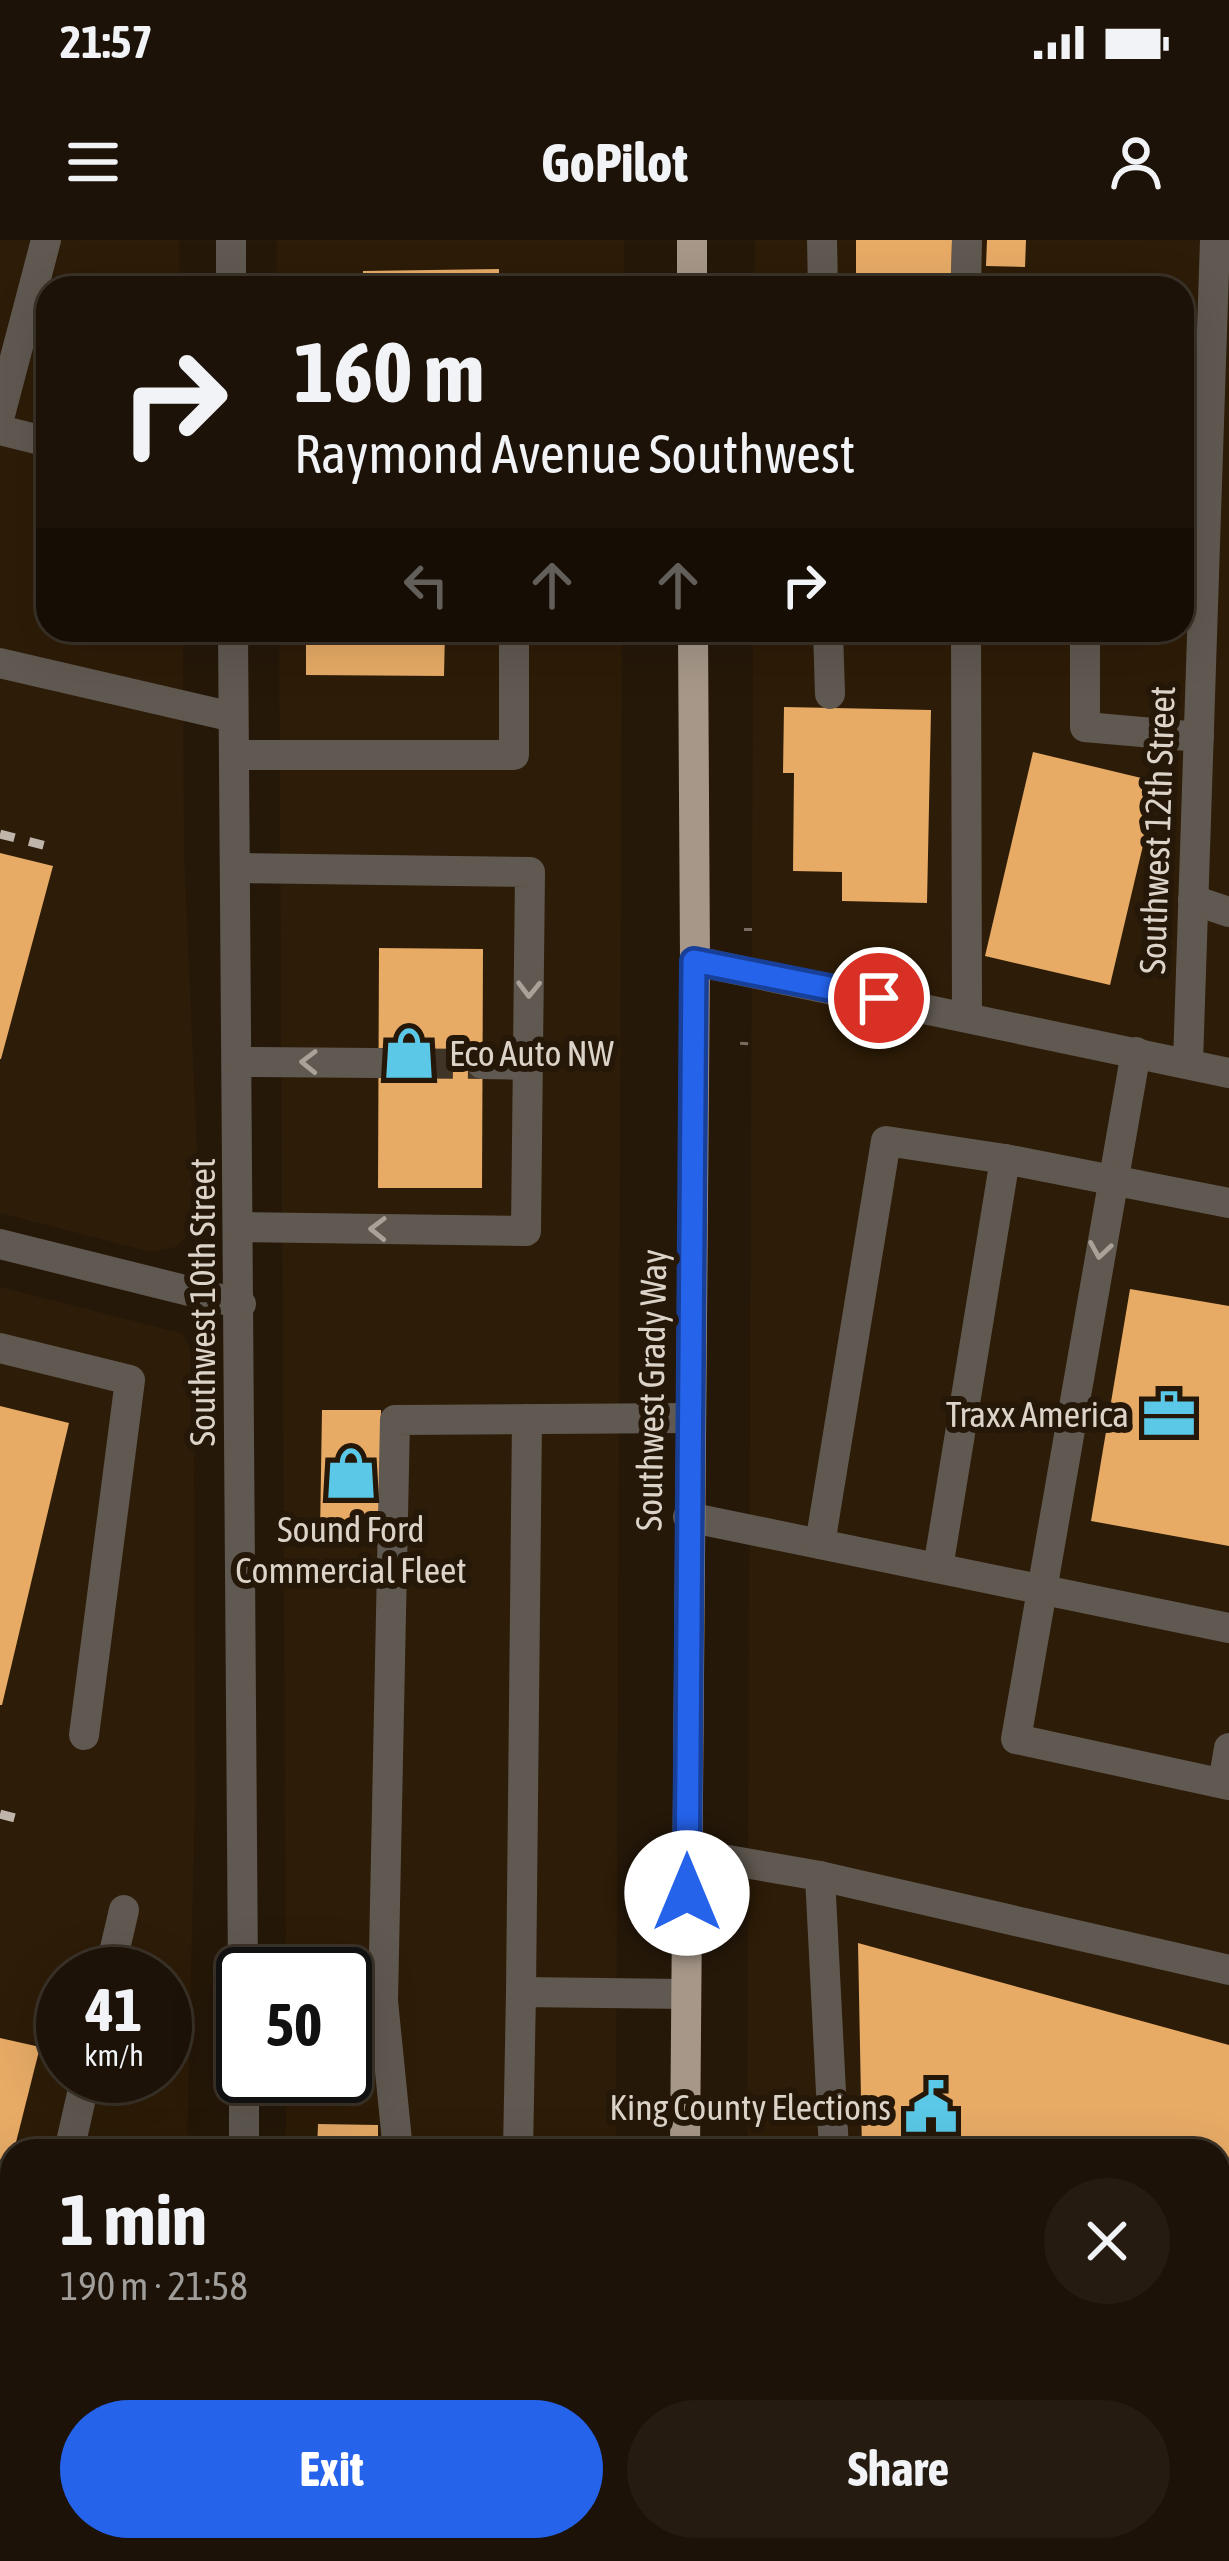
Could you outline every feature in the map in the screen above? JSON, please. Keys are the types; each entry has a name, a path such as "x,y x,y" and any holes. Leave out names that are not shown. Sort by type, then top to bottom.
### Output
{"main road":[{"path":"692,240 692,276"},
{"name":"Southwest Grady Way","path":"685,2139 693,642"}],"street":[{"path":"42,276 46,240"},
{"path":"231,240 231,276"},
{"path":"822,240 823,276"},
{"path":"966,276 967,240"},
{"name":"Southwest 12th Street","path":"1188,1064 1199,737 1196,421 1215,240"},
{"path":"0,415 36,306"},
{"path":"0,430 36,439"},
{"name":"Southwest 10th Street","path":"233,642 243,1947"},
{"path":"234,755 514,755 514,642"},
{"path":"828,642 830,694"},
{"path":"966,642 967,1015"},
{"path":"1085,642 1085,727 1199,737"},
{"path":"0,663 233,717"},
{"path":"236,868 530,872 526,1231 240,1227"},
{"path":"1193,900 1229,912"},
{"path":"694,961 1229,1073"},
{"path":"1136,1052 1016,1739 1226,1784 1229,1748"},
{"path":"239,1062 378,1064"},
{"path":"482,1064 528,1065"},
{"path":"820,1544 886,1141 1229,1203"},
{"path":"938,1568 1005,1159"},
{"path":"0,1244 241,1304"},
{"path":"0,1348 130,1380 84,1735"},
{"path":"397,2139 383,2001 395,1420 690,1418"},
{"path":"518,2139 527,1419"},
{"path":"688,1517 1229,1628"},
{"path":"687,1853 820,1876 1229,1970"},
{"path":"820,1876 832,2139"},
{"path":"116,1947 124,1910"},
{"path":"521,1993 686,1994"},
{"path":"72,2139 80,2103"},
{"path":"244,2103 244,2139"}],"path":[{"path":"744,1045 745,1033"}],"shaded area":[{"path":"0,240 179,240 180,276 36,276 36,642 183,642 184,852 200,1221 176,1247 151,1252 0,1213"},
{"path":"277,240 624,240 624,276 277,276"},
{"path":"755,240 1229,240 1229,2139 747,2139 753,642 1194,642 1194,276 755,276"},
{"path":"279,642 622,642 616,2139 286,2139 286,2103 372,2103 372,1947 286,1947"},
{"path":"0,1287 181,1333 194,1354 192,1947 36,1947 36,2103 188,2103 187,2139 0,2139"}],"building":[{"path":"856,240 952,240 951,276 856,276"},
{"path":"987,240 1026,240 1025,267 986,266"},
{"path":"499,269 499,276 363,276 363,271"},
{"path":"306,642 445,642 444,676 306,675"},
{"path":"784,707 931,710 927,903 842,901 842,872 793,871 794,773 783,773"},
{"path":"1033,752 1158,782 1110,985 985,956"},
{"path":"0,853 53,866 1,1059 0,1059"},
{"path":"379,948 483,949 482,1188 378,1188"},
{"name":"Traxx America","path":"1130,1289 1229,1306 1229,1546 1091,1521"},
{"path":"0,1406 69,1423 2,1705 0,1705"},
{"name":"Sound Ford Commercial Fleet","path":"322,1410 381,1410 380,1536 320,1535"},
{"path":"858,1943 1229,2045 1229,2139 862,2139"},
{"path":"0,2038 36,2046 17,2139 0,2139"},
{"path":"318,2124 378,2125 378,2139 317,2139"}],"tunnel":[{"path":"378,1063 482,1064"}],"railway":[{"path":"0,834 58,849"},
{"path":"0,1814 26,1821"}],"place":[{"name":"Eco Auto NW","path":"409,1053"},
{"name":"Traxx America","path":"1169,1414"},
{"name":"Sound Ford Commercial Fleet","path":"351,1473"},
{"name":"King County Elections","path":"931,2107"}],"route":[{"path":"687,1893 694,961 879,998"}]}
